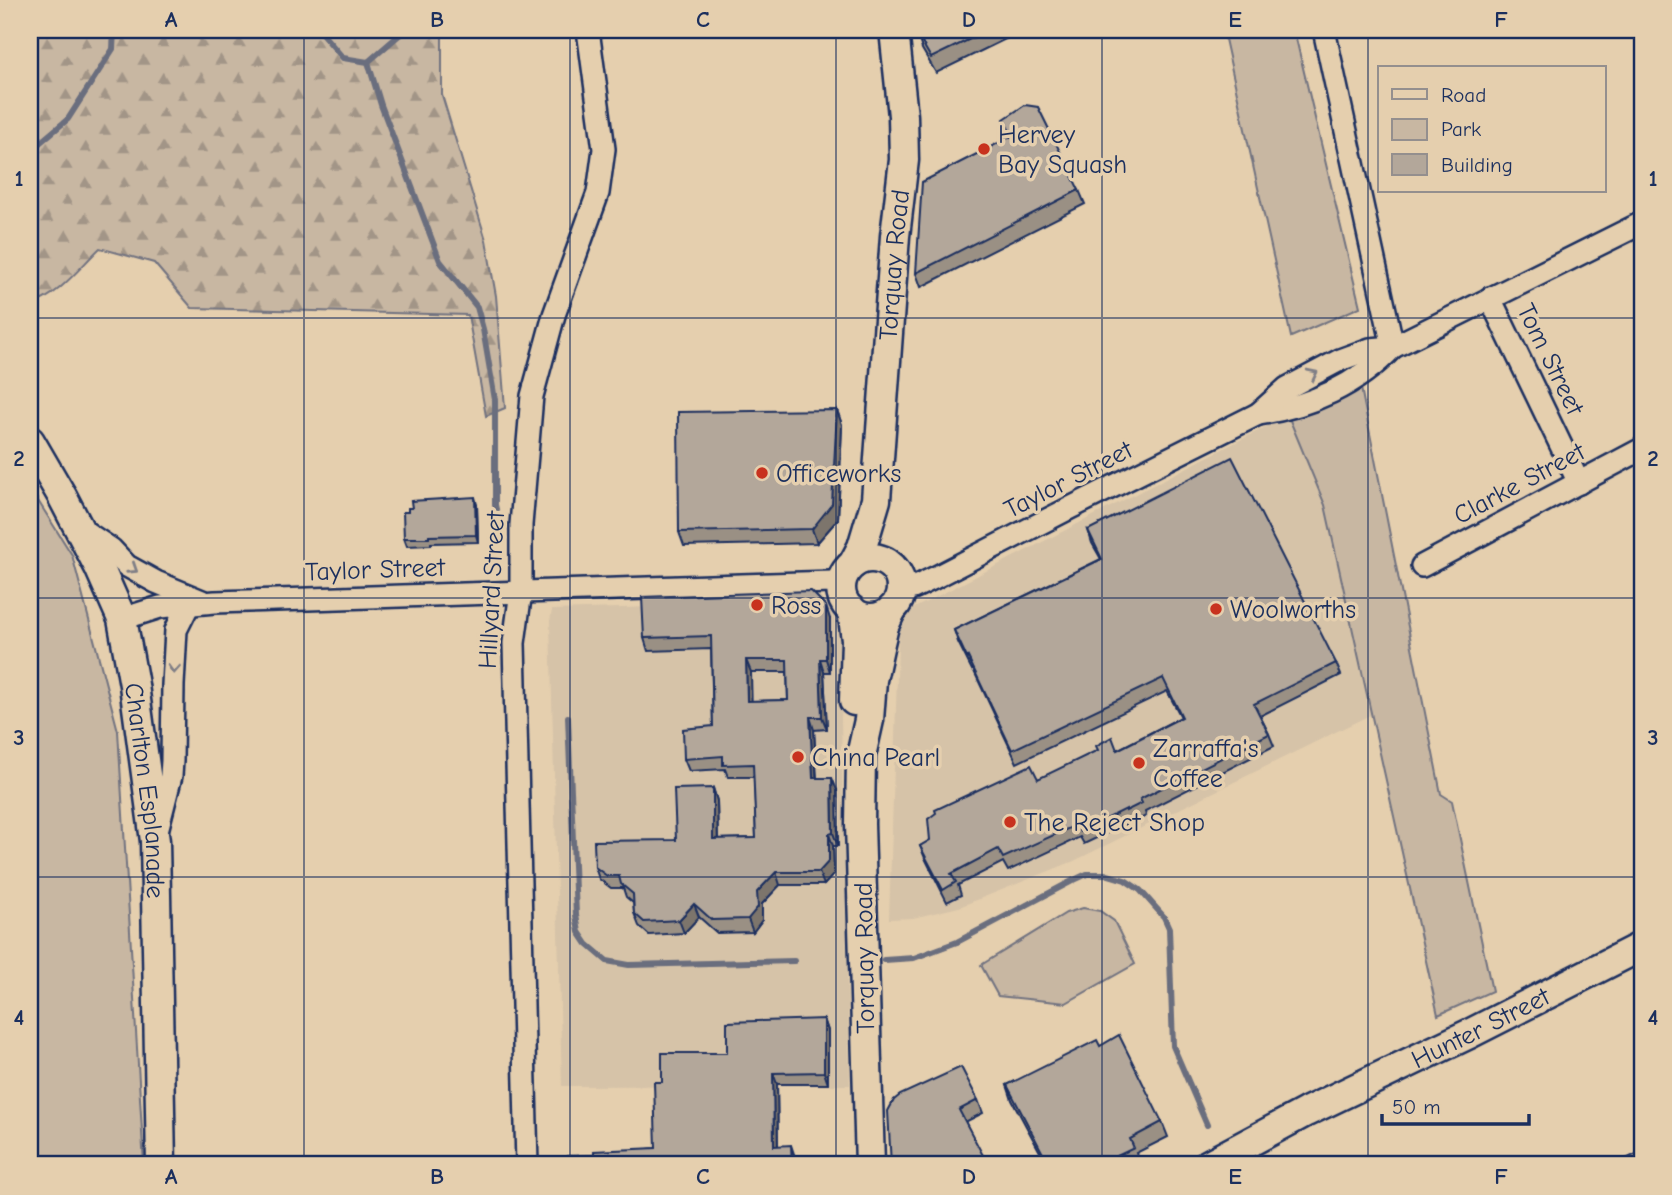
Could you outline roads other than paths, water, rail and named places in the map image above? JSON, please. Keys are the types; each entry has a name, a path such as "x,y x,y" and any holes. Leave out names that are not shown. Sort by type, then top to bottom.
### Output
{"street":[{"name":"Hillyard Street","path":"527,1165 514,646 521,591 521,525 531,396 554,315 598,193 604,149 588,30"},
{"name":"Torquay Road","path":"861,752 852,723 856,640 849,587 876,500 895,236 904,160 903,116 894,30"},
{"path":"1324,30 1393,347"},
{"name":"Taylor Street","path":"894,588 913,588 934,578 1258,414 1282,411 1347,385 1370,370 1393,347 1642,223"},
{"name":"Tom Street","path":"1490,298 1579,483"},
{"name":"Charlton Esplanade","path":"30,441 99,567 121,619 134,685 155,841 161,1165"},
{"name":"Clarke Street","path":"1422,566 1642,449"},
{"name":"Torquay Road","path":"870,1165 860,824 861,752 869,720 872,680 894,588 876,500"},
{"path":"79,528 111,550 127,566 197,603 176,629 171,776 155,841"},
{"path":"872,558 882,560 894,588 877,617 860,615 849,587 862,559 872,558"},
{"name":"Taylor Street","path":"121,619 160,607 197,603 831,582 849,587"},
{"name":"Hunter Street","path":"1207,1165 1306,1112 1471,1034 1642,946"}],"waterway":[{"path":"30,151 68,119 113,49 114,30"},
{"path":"319,30 343,58 368,62 405,30"},
{"path":"368,62 381,105 440,261 477,307 495,400 495,505 498,518"},
{"path":"568,717 576,915 579,932 587,944 607,961 629,965 794,961"},
{"path":"884,960 914,958 957,942 1087,874 1105,874 1125,880 1140,890 1164,917 1169,928 1173,1046 1207,1125"}],"place":[{"name":"Hervey Bay Squash","path":"984,149"},
{"name":"Officeworks","path":"762,473"},
{"name":"Ross","path":"757,605"},
{"name":"Woolworths","path":"1216,609"},
{"name":"China Pearl","path":"798,757"},
{"name":"Zarraffa's Coffee","path":"1139,763"},
{"name":"The Reject Shop","path":"1010,822"}]}
